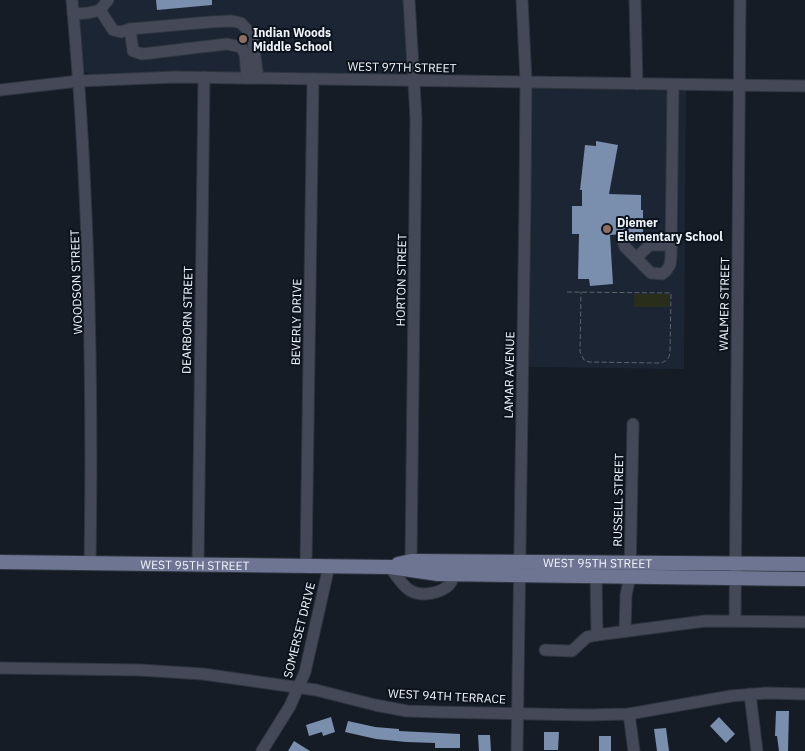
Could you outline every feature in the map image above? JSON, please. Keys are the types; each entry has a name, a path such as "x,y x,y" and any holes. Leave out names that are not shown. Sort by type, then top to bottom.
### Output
{"main road":[{"name":"WEST 95TH STREET","path":"390,567 411,560 520,561 735,578 805,578"},
{"name":"WEST 95TH STREET","path":"0,562 306,565 390,567 438,574 596,576 630,569 735,564 805,564"}],"street":[{"name":"WOODSON STREET","path":"72,0 88,230 91,330 90,563"},
{"path":"74,14 100,10 108,0"},
{"name":"HORTON STREET","path":"409,0 416,118 411,560"},
{"name":"LAMAR AVENUE","path":"517,751 526,82 522,0"},
{"path":"635,0 636,84"},
{"name":"WALMER STREET","path":"735,621 741,85 740,0"},
{"path":"100,10 113,30 121,32 130,29 210,22 232,21 238,23 248,29 252,35 253,78"},
{"path":"236,46 238,23"},
{"path":"130,29 133,51 142,54 227,44 241,47 253,78"},
{"name":"WEST 97TH STREET","path":"0,90 79,81 204,77 805,86"},
{"name":"DEARBORN STREET","path":"198,564 204,77"},
{"name":"BEVERLY DRIVE","path":"306,565 313,79"},
{"path":"623,241 624,245 651,273 662,274 670,265 673,84"},
{"path":"636,258 650,245 671,244"},
{"name":"RUSSELL STREET","path":"625,631 626,595 630,569 633,424"},
{"name":"SOMERSET DRIVE","path":"262,751 290,706 305,672 329,566"},
{"path":"390,567 402,583 412,592 424,594 439,591 449,584 455,574"},
{"path":"596,576 597,635"},
{"path":"545,650 572,651 587,637 705,621 805,622"},
{"name":"WEST 94TH TERRACE","path":"0,668 164,671 220,676 316,690 407,711 587,715 629,714 731,696 805,694"},
{"path":"750,694 756,751"},
{"path":"629,714 634,751"}],"path":[{"path":"567,292 581,292 671,293 670,353 668,359 658,364 594,363 584,360 580,352 581,292"}],"shaded area":[{"name":"Indian Woods Middle School","path":"78,0 403,0 407,69 403,74 395,75 210,72 90,74 84,71"},
{"name":"Diemer Elementary School","path":"535,88 686,91 684,369 528,367 532,91"}],"green space":[{"path":"634,294 670,294 670,307 634,307"}],"building":[{"path":"156,0 212,0 212,5 157,10"},
{"path":"596,141 618,145 609,194 641,195 643,236 610,235 613,284 590,286 589,279 578,279 579,234 572,234 572,206 582,206 582,190 580,190 585,145 596,146"},
{"path":"776,711 789,711 788,751 779,751 777,736 775,736"},
{"path":"331,717 335,732 323,736 322,732 309,736 306,725"},
{"path":"719,717 735,734 726,743 710,726"},
{"path":"348,721 375,727 399,729 399,731 460,734 460,748 435,748 435,743 376,739 345,732"},
{"path":"666,728 669,751 657,751 654,729"},
{"path":"544,732 559,732 558,750 544,750"},
{"path":"478,735 490,735 491,751 479,751"},
{"path":"599,736 611,736 611,751 599,751"},
{"path":"294,741 310,751 288,751"}],"place":[{"name":"Indian Woods Middle School","path":"243,39"},
{"name":"Diemer Elementary School","path":"607,229"}]}
